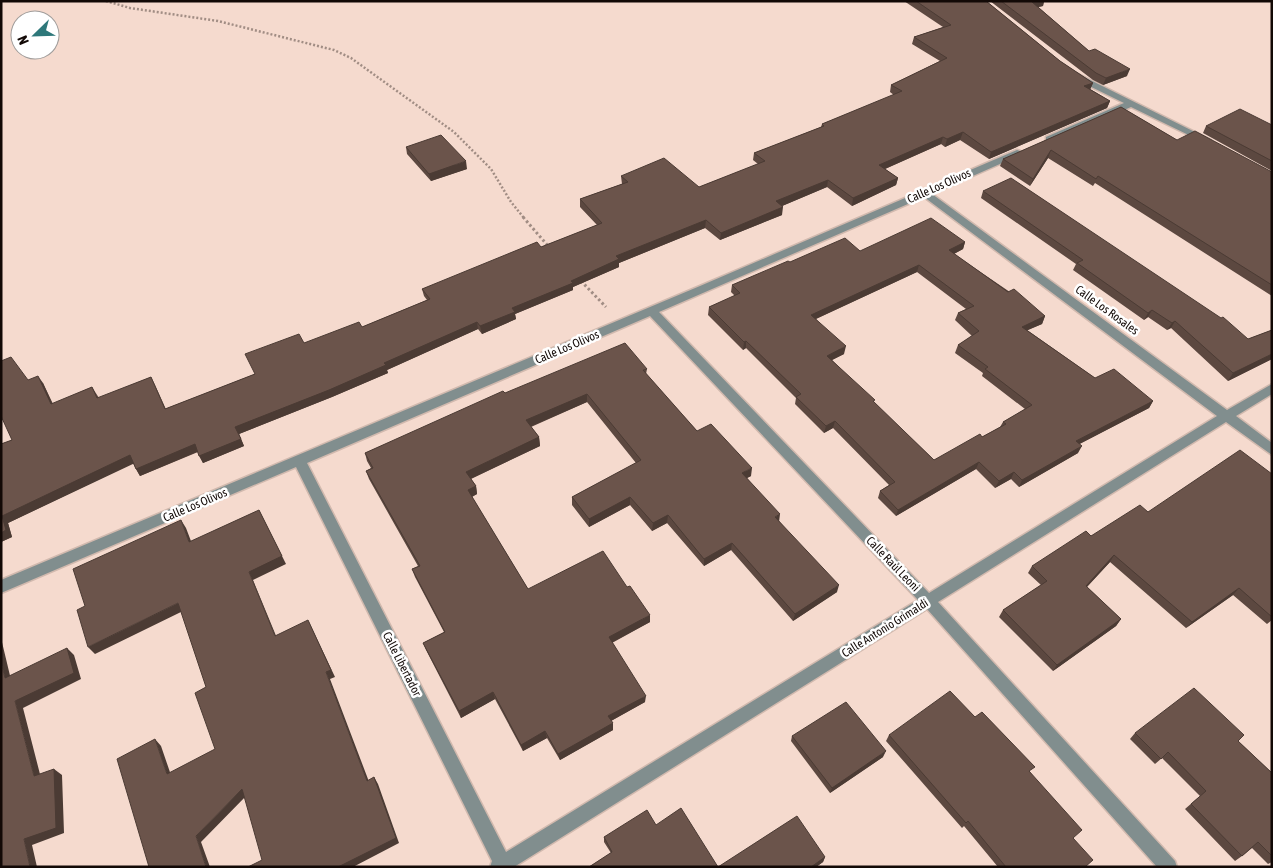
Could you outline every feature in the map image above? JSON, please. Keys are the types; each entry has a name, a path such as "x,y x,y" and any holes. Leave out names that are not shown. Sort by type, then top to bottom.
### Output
{"street":[{"path":"1068,70 1089,84 1132,103 1218,147"},
{"path":"1042,142 1132,103"},
{"name":"Calle Los Olivos","path":"1,587 651,311 1024,150"},
{"name":"Calle Los Rosales","path":"925,193 1272,450"},
{"name":"Calle Raúl Leoni","path":"651,311 928,601 1169,867"},
{"name":"Calle Antonio Grimaldi","path":"502,866 1272,388"},
{"name":"Calle Libertador","path":"299,460 502,866"}],"path":[{"path":"106,1 130,8 218,21 334,50 351,58 454,132 492,169 511,202 554,253"},
{"path":"582,281 622,323"}],"building":[{"path":"916,1 986,1 1060,61 1093,83 1084,86 1110,101 991,152 963,132 947,139 943,137 879,165 898,178 853,198 828,180 776,201 783,207 721,233 706,220 616,256 619,259 571,281 573,283 512,308 515,312 480,326 477,322 384,363 386,365 329,390 235,427 241,439 199,456 195,444 136,469 130,455 2,516 6,530 1,533 1,444 12,440 1,416 1,361 11,357 28,380 38,376 51,404 92,387 97,398 151,377 165,409 255,374 245,354 299,334 304,343 359,322 362,327 430,299 422,289 537,242 541,247 602,223 580,199 628,182 621,176 664,158 699,187 765,161 754,153 824,126 822,124 902,91 891,85 947,58 914,37 951,25"},
{"path":"1001,1 1034,1 1032,2 1089,51 1095,49 1130,69 1106,78 1096,73"},
{"path":"1121,107 1177,140 1195,131 1272,172 1272,285 1098,176 1096,179 1051,150 1033,179 1003,159"},
{"path":"1240,109 1272,125 1272,161 1206,126"},
{"path":"441,135 466,161 429,174 406,147"},
{"path":"1011,178 1221,318 1223,317 1248,339 1272,330 1272,354 1233,373 1175,321 1172,323 1152,310 1148,313 1077,263 1083,260 983,191"},
{"path":"931,218 965,242 949,250 1008,292 1014,289 1045,316 1022,327 1095,378 1114,369 1153,401 1076,441 1082,446 1022,480 1014,472 999,481 979,462 898,510 880,491 895,482 835,421 826,426 796,397 801,394 709,307 740,293 732,285 845,238 860,251","holes":["919,265 974,306 958,313 979,331 958,345 988,367 985,369 1032,405 1003,422 1006,424 982,437 980,434 934,460 873,401 875,400 827,356 846,346 811,315"]},
{"path":"625,343 647,369 643,370 697,431 711,424 752,468 742,473 780,514 775,517 839,585 795,614 732,543 704,559 668,515 653,523 630,497 589,519 572,497 641,460 587,394 526,420 539,437 466,472 476,486 468,490 528,589 603,551 627,587 630,586 650,615 609,637 646,696 608,716 613,723 558,754 545,731 521,745 493,692 459,711 423,643 445,632 412,569 420,566 366,471 373,468 365,453 503,391 505,393"},
{"path":"1240,450 1272,474 1272,617 1239,588 1192,622 1114,555 1086,586 1121,619 1057,665 1003,610 1047,581 1032,566 1086,531 1091,536 1140,505 1148,512"},
{"path":"259,510 282,556 249,572 275,636 308,620 331,670 326,672 367,781 374,777 396,838 338,867 248,867 262,860 242,789 196,836 206,867 149,867 117,759 155,739 167,774 215,749 195,693 206,687 178,603 88,647 77,610 85,606 73,569 181,520 189,542"},
{"path":"67,648 74,673 15,701 34,776 54,769 56,828 24,839 30,867 1,867 1,662 5,678"},
{"path":"1194,688 1244,735 1238,741 1272,773 1272,856 1258,842 1242,856 1191,804 1206,791 1168,752 1161,759 1135,733"},
{"path":"950,691 975,717 982,712 1035,767 1029,771 1082,830 1073,838 1093,860 1085,867 1006,867 968,821 966,823 889,735"},
{"path":"846,702 886,751 832,788 792,736"},
{"path":"681,808 718,867 589,867 612,852 604,837 647,810 656,825"},
{"path":"797,816 825,857 811,867 718,867"}]}
